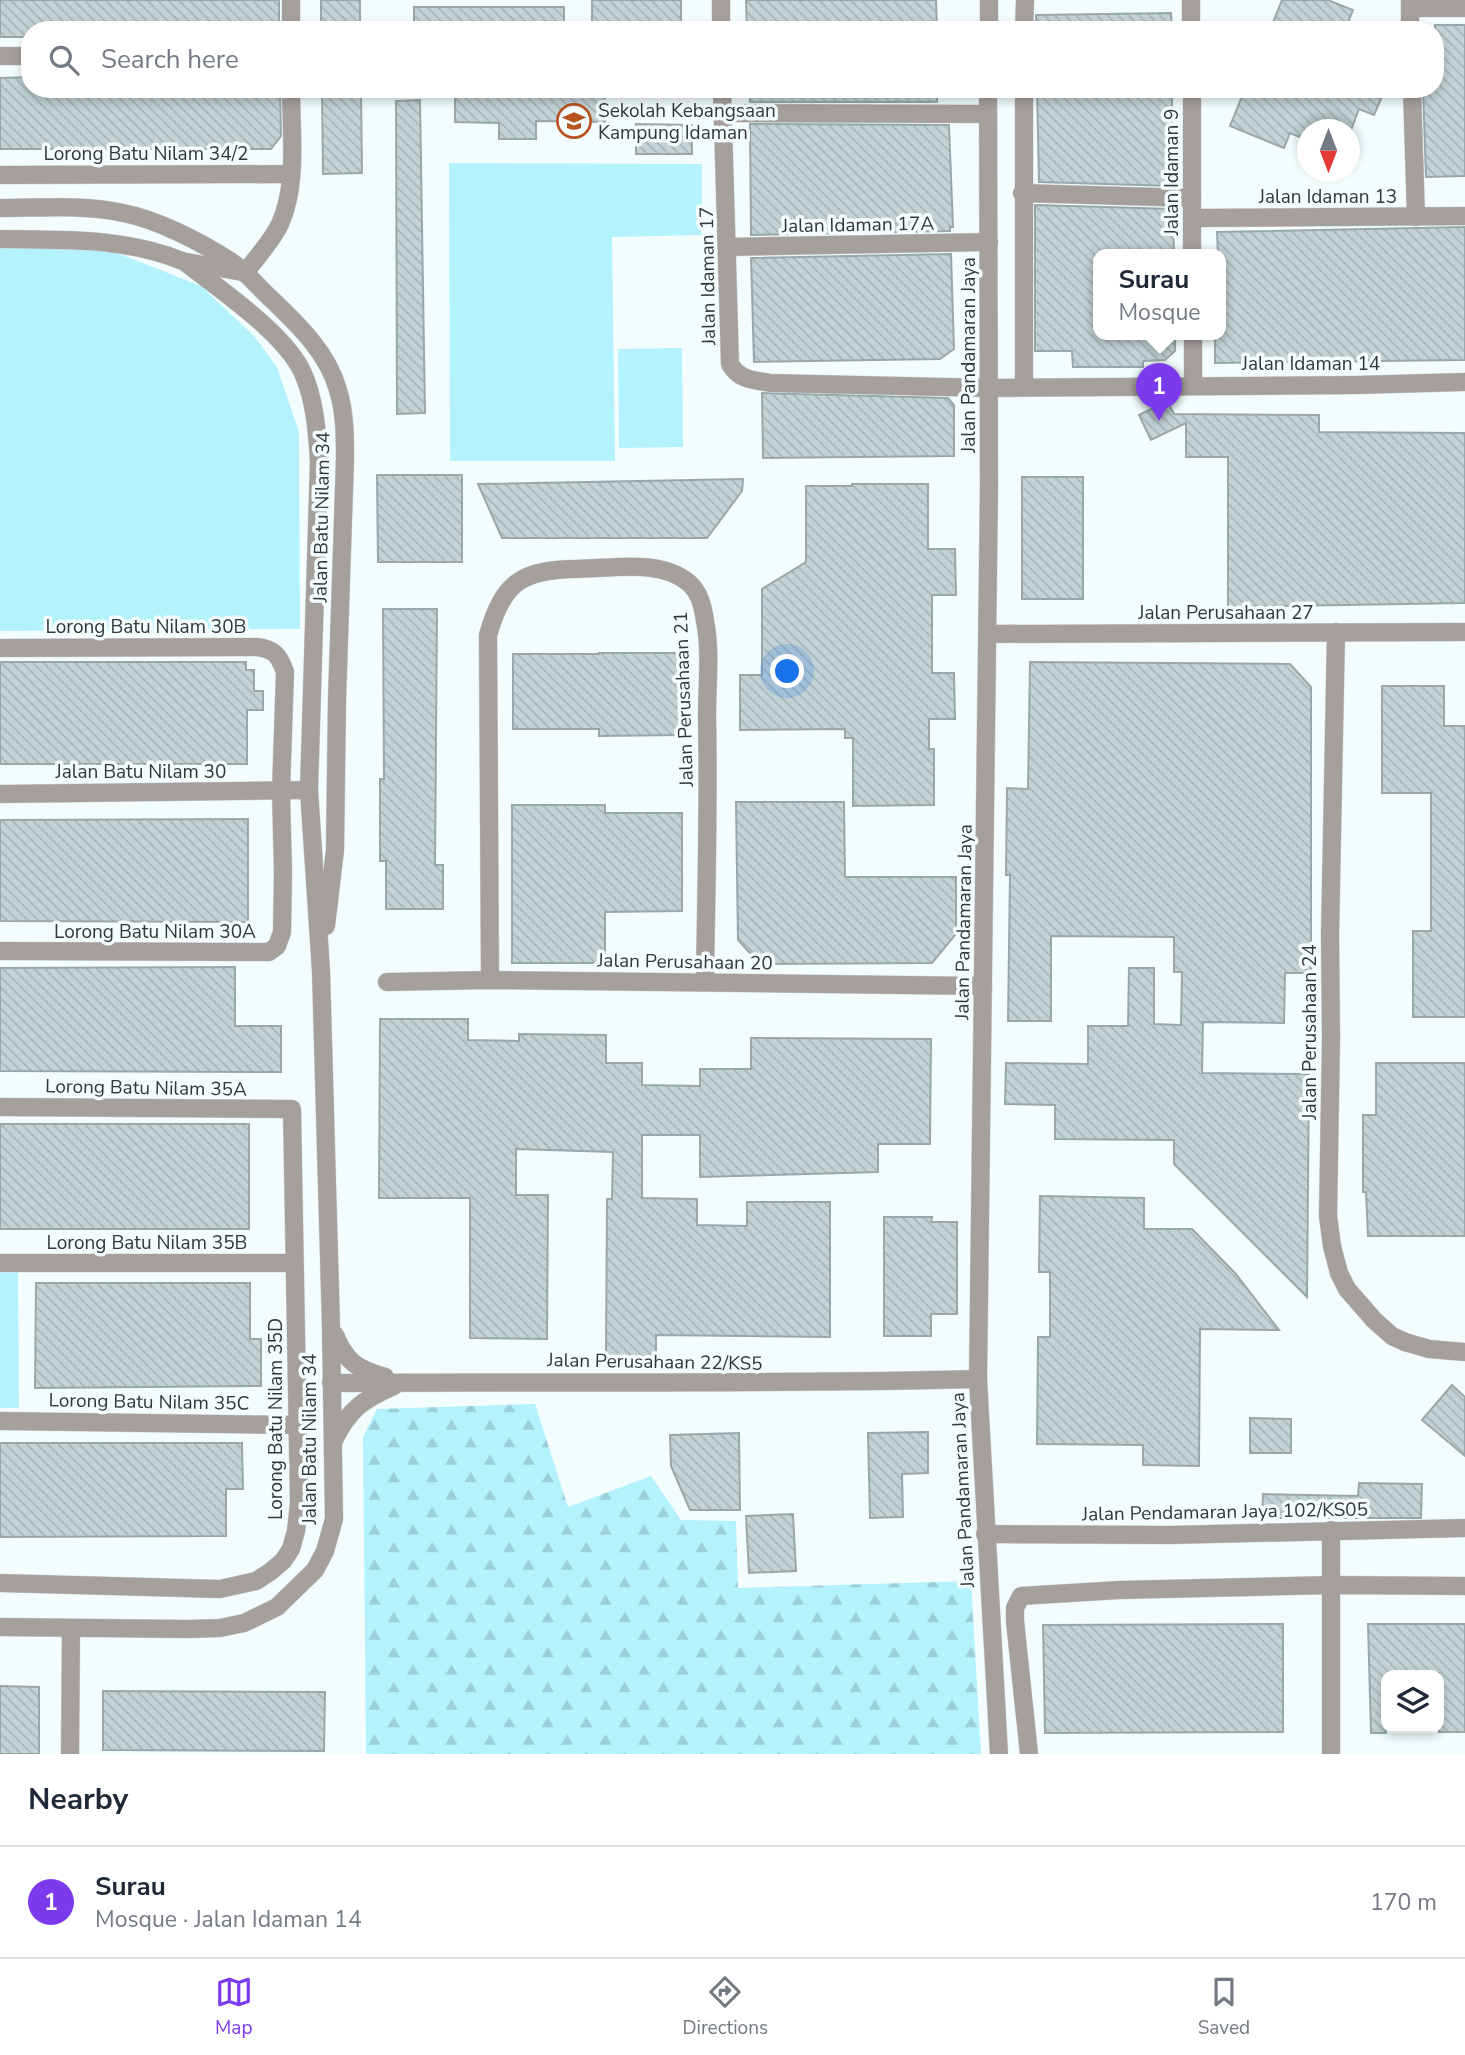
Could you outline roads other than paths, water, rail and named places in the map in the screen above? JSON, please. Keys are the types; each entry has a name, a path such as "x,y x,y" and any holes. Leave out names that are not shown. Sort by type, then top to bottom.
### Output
{"street":[{"path":"291,0 291,21"},
{"path":"721,0 721,21"},
{"path":"989,0 989,21"},
{"path":"1024,21 1025,0"},
{"path":"1191,0 1191,21"},
{"path":"1410,4 1465,8"},
{"path":"0,56 21,56"},
{"path":"245,273 280,225 291,174 291,98"},
{"name":"Jalan Idaman 17","path":"723,98 730,364 734,372 747,379 770,383 989,388"},
{"name":"Jalan Pandamaran Jaya","path":"988,98 988,634 978,1379 999,1754"},
{"path":"1024,98 1024,387"},
{"name":"Jalan Idaman 9","path":"1192,98 1192,249"},
{"path":"1412,98 1416,217"},
{"path":"724,113 988,114"},
{"name":"Lorong Batu Nilam 34/2","path":"0,175 291,174"},
{"path":"1022,193 1192,198"},
{"name":"Jalan Batu Nilam 34","path":"0,208 99,209 140,217 218,254 245,273 303,330 331,372 338,390 345,425 345,459 335,850 321,971"},
{"name":"Jalan Idaman 13","path":"1192,218 1465,216"},
{"name":"Jalan Batu Nilam 34","path":"0,239 116,242 185,262 260,323 289,351 303,372 317,426 319,461 309,790 321,971 334,1519 326,1551 316,1570 277,1607 244,1623 219,1628 0,1627"},
{"name":"Jalan Idaman 17A","path":"727,247 989,242"},
{"path":"185,262 245,273"},
{"path":"245,273 260,323"},
{"path":"1193,340 1194,385"},
{"name":"Jalan Idaman 14","path":"989,388 1465,382"},
{"name":"Jalan Perusahaan 21","path":"490,980 488,635 495,612 508,590 526,577 547,570 653,568 672,572 690,584 700,598 706,624 708,767 705,982"},
{"name":"Jalan Perusahaan 24","path":"1336,632 1328,1216 1332,1246 1339,1273 1347,1289 1392,1336 1429,1349 1465,1352"},
{"name":"Jalan Perusahaan 27","path":"988,634 1465,632"},
{"name":"Lorong Batu Nilam 30B","path":"0,648 271,649 280,658 285,672 281,791"},
{"path":"309,790 319,791 326,787 329,779 331,725 337,700"},
{"path":"309,790 326,813 335,850"},
{"name":"Jalan Batu Nilam 30","path":"0,793 309,790"},
{"name":"Lorong Batu Nilam 30A","path":"0,951 269,953 277,946 282,932 284,873 281,791"},
{"name":"Jalan Perusahaan 20","path":"387,982 490,980 983,986"},
{"name":"Lorong Batu Nilam 35A","path":"0,1107 292,1109"},
{"name":"Lorong Batu Nilam 35D","path":"0,1583 220,1589 256,1581 283,1561 291,1549 299,1503 292,1109"},
{"name":"Lorong Batu Nilam 35B","path":"0,1263 294,1263"},
{"path":"331,1326 342,1353 354,1365 369,1373 401,1382"},
{"name":"Jalan Perusahaan 22/KS5","path":"331,1383 603,1381 777,1384 978,1379"},
{"path":"332,1443 344,1420 358,1405 401,1382"},
{"name":"Lorong Batu Nilam 35C","path":"0,1421 297,1425"},
{"name":"Jalan Pendamaran Jaya 102/KS05","path":"985,1534 1171,1535 1465,1528"},
{"path":"1331,1530 1331,1754"},
{"path":"1029,1754 1015,1621 1017,1601 1021,1596 1331,1585 1465,1587"},
{"path":"70,1754 71,1629"}],"place":[{"name":"Sekolah Kebangsaan Kampung Idaman","path":"574,121"},
{"name":"Surau","path":"1159,421"}]}
